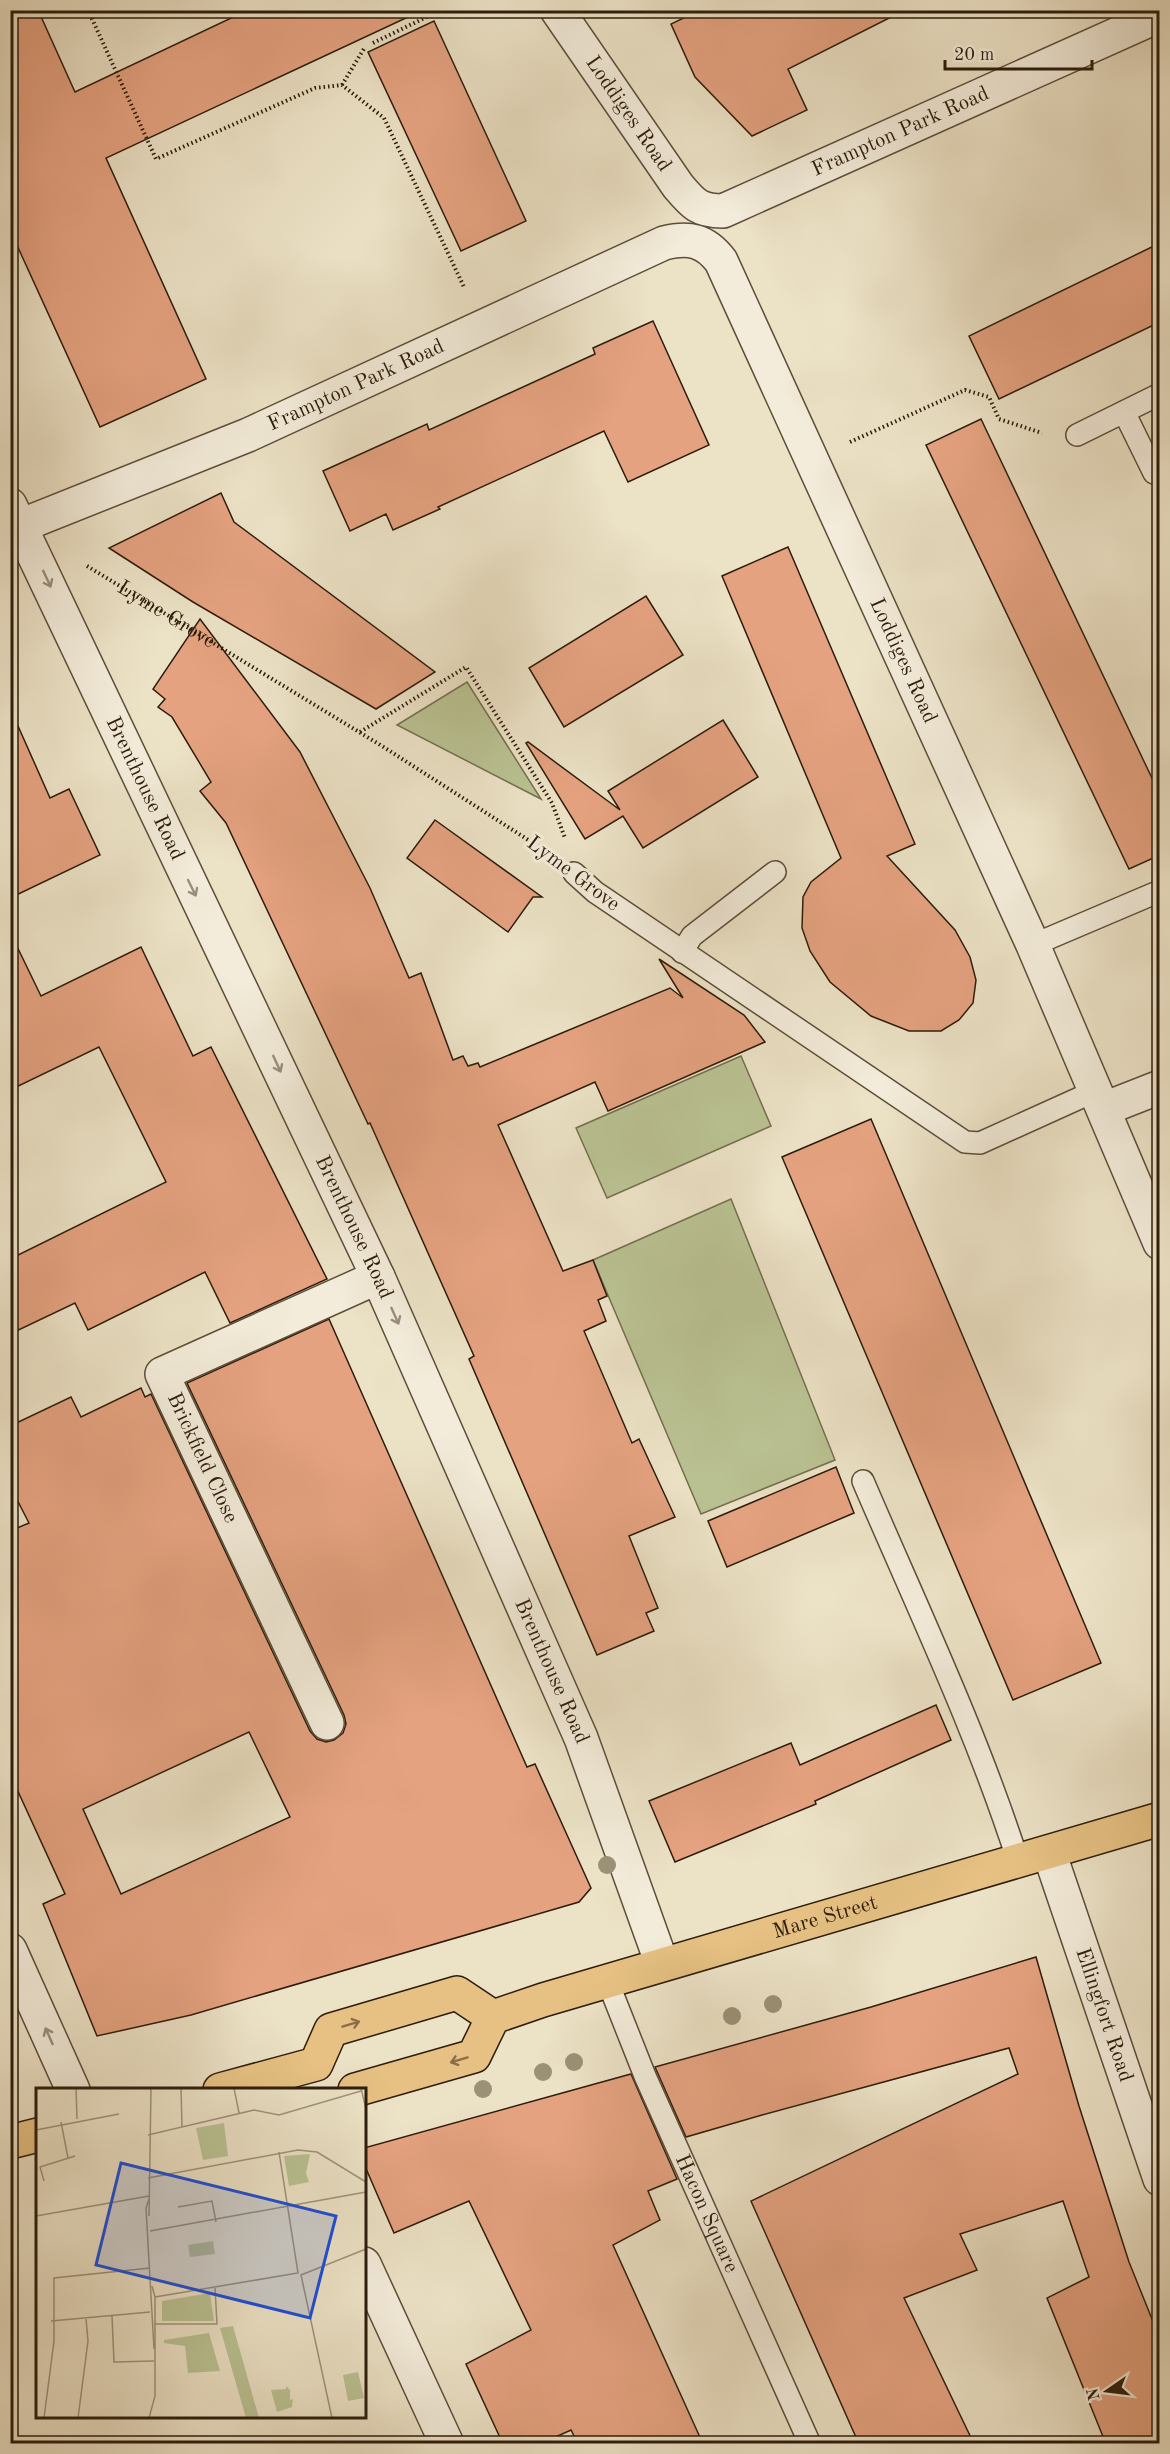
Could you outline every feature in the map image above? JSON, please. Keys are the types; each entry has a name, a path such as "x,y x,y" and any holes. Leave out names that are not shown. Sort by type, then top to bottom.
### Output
{"main road":[{"name":"Mare Street","path":"494,2017 607,1980 1160,1819"},
{"path":"234,2088 285,2081 316,2064 331,2030 457,1993 494,2017 474,2056 362,2088"},
{"path":"316,2064 346,2088"},
{"path":"10,2142 36,2136"}],"street":[{"name":"Loddiges Road","path":"557,10 670,174 690,200 705,211"},
{"name":"Frampton Park Road","path":"705,211 723,211 742,203 1142,17"},
{"name":"Frampton Park Road","path":"14,520 248,435 664,243 678,239 697,242"},
{"name":"Loddiges Road","path":"697,242 711,248 721,261 1034,945 1160,1243"},
{"name":"Brenthouse Road","path":"14,520 378,1276 581,1738 662,1964"},
{"path":"1099,1100 1160,1087"},
{"name":"Brickfield Close","path":"327,1723 162,1374 378,1276"},
{"name":"Ellingfort Road","path":"1034,1856 1160,2179"},
{"path":"10,1950 72,2088"},
{"path":"366,2268 447,2444"}],"lane":[{"path":"1077,435 1160,394"},
{"path":"1124,412 1154,472"},
{"path":"682,952 692,936 776,872"},
{"name":"Lyme Grove","path":"576,873 595,892 965,1142 980,1143 1099,1100"},
{"path":"1034,945 1160,891"},
{"path":"863,1481 970,1727 997,1795 1034,1856"},
{"name":"Hacon Square","path":"607,1980 645,2076 810,2444"}],"path":[{"path":"88,10 156,159 315,88 342,85 384,118 483,326"},
{"path":"373,43 441,10"},
{"path":"342,85 365,47"},
{"path":"812,460 965,390 989,396 999,419 1041,433 1077,435"},
{"name":"Lyme Grove","path":"83,564 359,732 576,873"},
{"path":"359,732 466,667 552,803 576,873"}],"green space":[{"path":"467,682 541,799 397,725"},
{"path":"741,1056 771,1126 607,1198 576,1128"},
{"path":"731,1199 835,1460 701,1514 593,1260"}],"building":[{"path":"10,10 38,10 75,92 248,10 423,10 106,158 206,379 100,427 10,230"},
{"path":"700,10 905,10 788,69 807,110 752,136 695,77 671,24"},
{"path":"434,21 526,221 461,251 368,52"},
{"path":"1160,243 1160,322 999,399 969,336"},
{"path":"653,321 709,445 628,482 604,431 393,530 386,514 350,531 323,471 427,424 429,430 595,354 593,348"},
{"path":"981,419 1160,795 1160,855 1129,869 926,445"},
{"path":"221,493 234,522 435,672 376,709 193,602 109,548"},
{"path":"788,547 915,844 887,856 955,930 970,957 976,980 973,1003 959,1020 941,1031 909,1031 871,1016 830,982 810,951 802,928 803,897 811,882 841,858 722,576"},
{"path":"646,596 683,655 564,727 529,668"},
{"path":"200,619 300,752 370,888 409,978 421,973 453,1060 463,1056 468,1066 478,1063 480,1067 670,988 683,998 659,959 744,1015 765,1042 608,1111 595,1082 498,1125 563,1271 593,1260 607,1296 598,1300 606,1321 584,1331 632,1443 639,1439 675,1517 629,1536 658,1608 646,1613 654,1631 597,1655 469,1359 474,1356 370,1123 368,1124 226,823 200,791 211,782 172,717 158,707 165,699 153,689"},
{"path":"10,708 50,798 69,789 100,855 10,898"},
{"path":"723,720 758,777 643,848 623,816 585,839 526,743 528,742 620,810 608,791"},
{"path":"435,820 542,897 533,897 508,932 407,858"},
{"path":"10,932 41,996 141,947 193,1056 211,1047 327,1279 230,1323 205,1272 88,1330 75,1303 10,1334 10,1259 166,1182 99,1047 10,1090"},
{"path":"871,1119 1101,1663 1013,1700 782,1157"},
{"path":"329,1319 527,1767 535,1764 591,1888 579,1902 191,2015 97,2036 43,1904 65,1894 10,1774 10,1531 29,1523 10,1486 10,1426 71,1397 81,1417 141,1388 145,1397 151,1394 310,1731 317,1739 326,1742 334,1740 343,1733 346,1724 344,1715 187,1383","holes":["249,1732 290,1817 121,1894 83,1809"]},
{"path":"836,1467 854,1513 727,1567 708,1521"},
{"path":"936,1705 951,1740 815,1801 816,1804 675,1862 649,1801 791,1743 800,1765"},
{"path":"1036,1957 1079,2106 1129,2262 1160,2339 1160,2444 1106,2444 1047,2298 1089,2277 1063,2201 960,2234 977,2270 904,2298 974,2444 859,2444 751,2201 1018,2074 1009,2048 686,2137 655,2067 871,2007"},
{"path":"631,2074 677,2179 648,2191 660,2220 613,2245 703,2444 578,2444 571,2430 540,2444 503,2444 466,2364 531,2330 469,2201 394,2233 366,2169 366,2147"}]}
